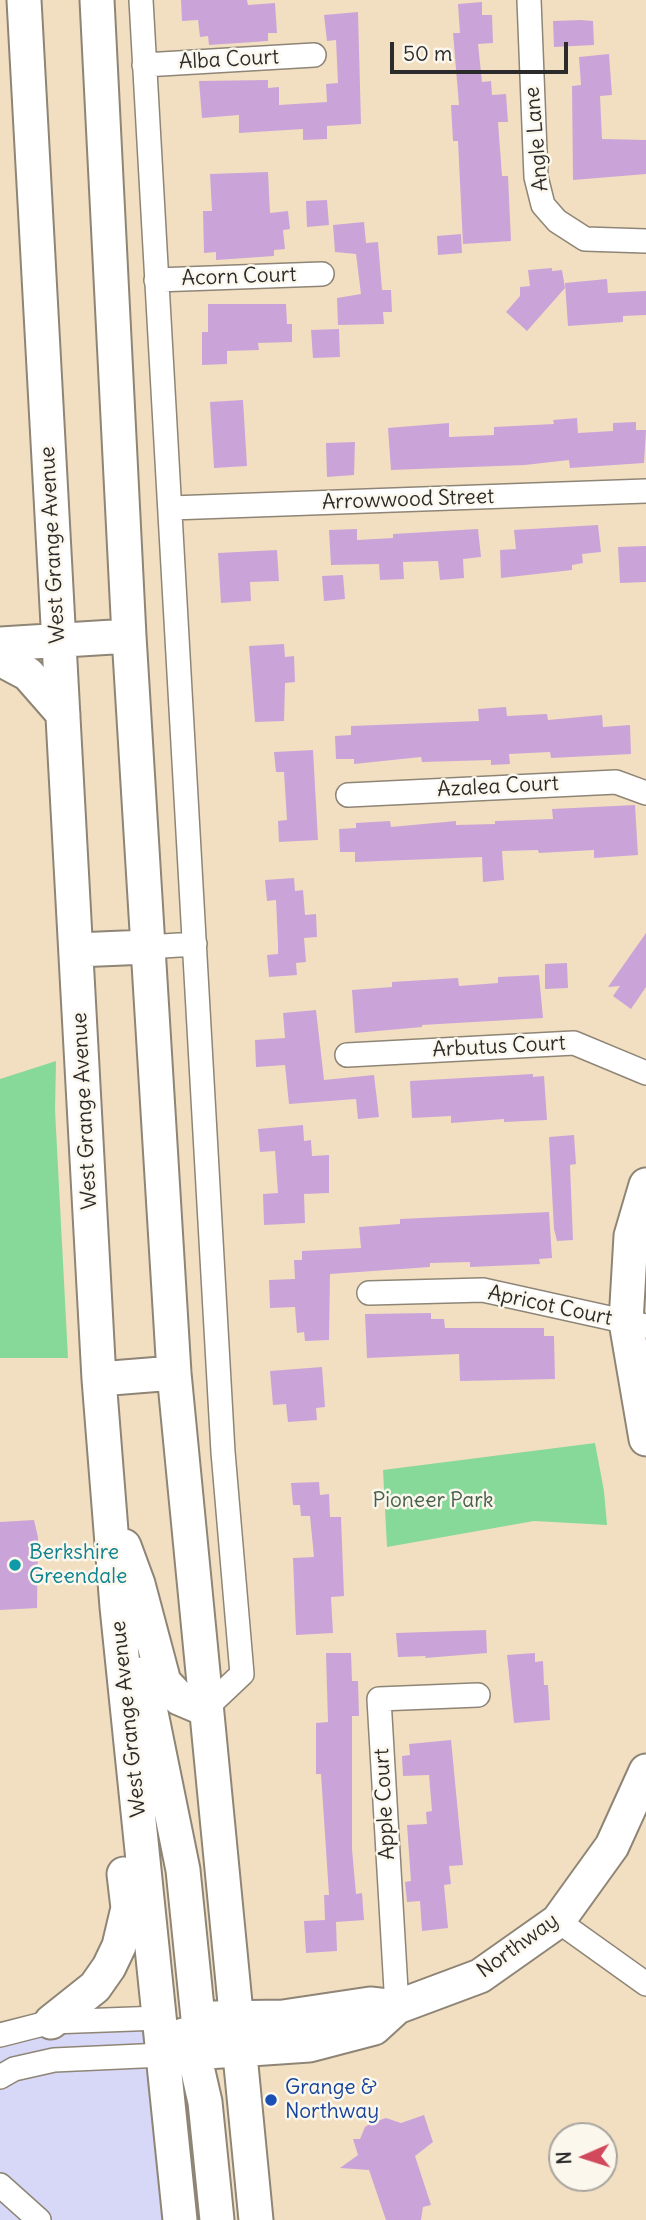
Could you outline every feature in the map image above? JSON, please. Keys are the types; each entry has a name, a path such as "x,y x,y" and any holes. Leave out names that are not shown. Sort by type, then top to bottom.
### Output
{"street":[{"name":"West Grange Avenue","path":"24,0 99,1379 116,1592 160,2018 179,2054 180,2220"},
{"path":"97,0 129,636 174,1373 256,2220"},
{"path":"141,0 223,1452 242,1674 205,1709"},
{"name":"Angle Lane","path":"529,0 536,177 543,205 557,221 585,239 646,241"},
{"name":"Alba Court","path":"144,65 314,55"},
{"name":"Acorn Court","path":"156,280 322,274"},
{"name":"Arrowwood Street","path":"171,508 646,491"},
{"path":"0,644 129,636"},
{"path":"0,659 28,674 63,714"},
{"name":"Azalea Court","path":"348,795 616,782 646,793"},
{"path":"76,950 195,944"},
{"name":"Arbutus Court","path":"347,1055 574,1043 646,1073"},
{"path":"646,1185 631,1236 646,1438"},
{"name":"Apricot Court","path":"369,1293 483,1290 636,1324"},
{"path":"99,1379 174,1373"},
{"path":"108,1504 138,1584 164,1682 179,1698 205,1709"},
{"path":"116,1592 147,1693 183,1870 198,2018 211,2036 239,2051"},
{"path":"51,2022 95,1987 109,1968 119,1946 128,1908 110,1734 116,1592"},
{"name":"Apple Court","path":"397,2007 379,1699 478,1695"},
{"name":"Northway","path":"179,2054 309,2045 374,2028 397,2007 480,1976 558,1921 612,1846 646,1771"},
{"path":"558,1921 646,1984"},
{"name":"Northway","path":"160,2018 283,2017 370,2004 397,2007"},
{"path":"0,2035 51,2022 160,2018"},
{"path":"0,2077 14,2069 54,2060 179,2054 205,2102 217,2220"},
{"path":"0,2185 39,2220"}],"shaded area":[{"path":"146,2007 166,2220 0,2220 0,2024 34,2013"}],"green space":[{"path":"56,1061 55,1110 68,1358 0,1358 0,1079"},
{"name":"Pioneer Park","path":"595,1443 607,1525 534,1521 387,1547 383,1470"}],"building":[{"path":"181,0 247,0 248,5 275,3 277,33 268,33 268,41 209,45 208,36 200,37 198,20 182,21"},
{"path":"482,2 482,15 492,15 493,43 478,44 482,82 491,81 492,95 506,94 508,122 498,122 502,176 508,176 511,241 463,244 458,141 453,141 451,105 459,105 453,33 460,33 458,4"},
{"path":"358,12 361,124 327,126 327,139 303,140 303,129 239,133 239,115 202,118 199,81 268,80 268,88 279,87 279,105 327,102 326,84 338,83 336,40 327,41 324,15"},
{"path":"553,21 593,21 594,45 554,47"},
{"path":"609,54 612,95 600,96 602,139 646,140 646,174 573,180 572,86 581,85 579,57"},
{"path":"268,172 270,213 288,211 290,229 283,230 285,249 274,250 274,256 216,260 216,252 204,253 203,211 212,211 210,174"},
{"path":"327,200 329,225 307,227 306,201"},
{"path":"364,222 366,243 378,242 382,290 391,290 392,312 383,312 384,324 338,325 337,298 361,294 356,254 335,252 333,225"},
{"path":"461,234 462,253 438,255 437,236"},
{"path":"552,268 552,271 562,270 565,288 527,331 506,312 520,296 520,287 530,286 528,270"},
{"path":"607,279 608,293 646,291 646,315 623,316 623,322 568,326 565,283"},
{"path":"208,304 286,304 287,324 292,324 292,342 258,343 259,350 227,351 227,364 202,365 202,332 208,332"},
{"path":"339,329 340,357 313,358 311,330"},
{"path":"243,400 247,466 214,468 210,402"},
{"path":"577,418 578,433 613,431 613,423 636,422 636,430 646,430 644,463 570,468 569,460 525,465 391,470 388,428 449,423 449,437 494,435 494,427 554,424 553,420"},
{"path":"355,442 354,475 327,477 326,443"},
{"path":"598,525 601,552 582,554 583,563 572,565 572,570 501,578 500,550 516,549 514,530"},
{"path":"357,529 357,540 393,538 393,534 478,529 481,557 463,559 464,578 440,580 438,561 403,562 404,579 380,580 379,564 331,565 329,530"},
{"path":"646,546 646,582 620,583 618,547"},
{"path":"277,550 279,581 250,582 251,601 221,603 218,553"},
{"path":"343,575 345,599 324,601 322,576"},
{"path":"284,644 285,657 294,656 295,682 285,683 284,721 255,722 249,646"},
{"path":"506,707 507,716 547,714 548,720 602,715 603,727 630,725 631,754 551,758 550,752 509,754 510,764 491,765 491,760 422,762 421,757 354,764 354,759 336,759 335,736 351,735 351,726 479,721 478,709"},
{"path":"313,750 318,840 279,842 278,821 287,820 284,772 276,772 274,752"},
{"path":"635,805 638,855 594,858 594,850 539,853 538,850 502,851 504,880 483,882 482,857 355,862 355,852 340,852 339,829 356,828 356,823 390,821 391,827 456,821 456,825 495,824 495,821 553,819 552,809"},
{"path":"294,878 295,891 303,890 305,915 316,914 317,937 304,938 306,962 296,963 297,975 269,977 267,955 278,954 278,944 276,900 267,901 265,880"},
{"path":"646,933 646,987 631,1009 613,996 620,986 608,987"},
{"path":"567,963 568,988 545,989 545,964"},
{"path":"539,975 543,1018 422,1025 355,1033 352,990 392,987 392,982 458,978 459,986 498,983 498,977"},
{"path":"316,1010 324,1080 374,1075 379,1117 358,1119 356,1099 289,1104 285,1065 256,1067 255,1040 285,1038 283,1013"},
{"path":"533,1074 533,1077 544,1076 547,1120 504,1122 504,1119 451,1123 451,1116 412,1118 410,1081"},
{"path":"303,1125 304,1141 311,1140 312,1156 329,1155 329,1193 304,1194 305,1223 264,1225 263,1194 278,1193 275,1151 260,1152 258,1129"},
{"path":"574,1135 576,1164 570,1165 573,1240 557,1241 549,1137"},
{"path":"549,1212 552,1258 539,1259 540,1264 470,1267 470,1262 430,1263 430,1267 330,1274 329,1340 305,1341 304,1332 297,1333 295,1307 270,1308 269,1280 295,1279 294,1260 302,1260 302,1251 361,1248 359,1227 400,1224 400,1219"},
{"path":"431,1313 431,1319 444,1319 445,1328 544,1328 544,1336 554,1336 555,1379 460,1381 459,1354 367,1358 365,1314"},
{"path":"322,1367 325,1407 316,1408 317,1420 288,1422 286,1404 273,1405 270,1371"},
{"path":"319,1482 320,1495 329,1494 330,1517 341,1517 344,1596 331,1597 333,1633 296,1635 293,1558 314,1557 310,1516 301,1516 300,1505 293,1505 291,1483"},
{"name":"Berkshire Greendale","path":"34,1520 38,1537 37,1608 0,1610 0,1522"},
{"path":"486,1630 487,1653 425,1658 426,1656 398,1657 396,1633"},
{"path":"326,1653 351,1653 352,1681 358,1681 359,1716 352,1716 352,1849 356,1894 362,1893 364,1920 336,1922 337,1951 306,1953 304,1921 325,1920 324,1895 329,1895 321,1774 316,1774 316,1723 328,1722"},
{"path":"535,1653 535,1662 543,1661 544,1685 548,1685 550,1720 514,1723 507,1655"},
{"path":"451,1740 463,1865 449,1866 451,1884 444,1885 448,1928 422,1931 420,1901 407,1902 405,1882 411,1881 407,1825 427,1824 426,1812 432,1811 429,1775 403,1776 402,1756 410,1755 409,1744"},
{"path":"424,2115 433,2142 415,2156 431,2205 423,2207 421,2220 386,2220 369,2170 340,2168 358,2155 353,2139 360,2139 365,2127 371,2123 386,2118 401,2123"}],"place":[{"name":"Berkshire Greendale","path":"15,1565"},
{"name":"Grange & Northway","path":"271,2100"}]}
